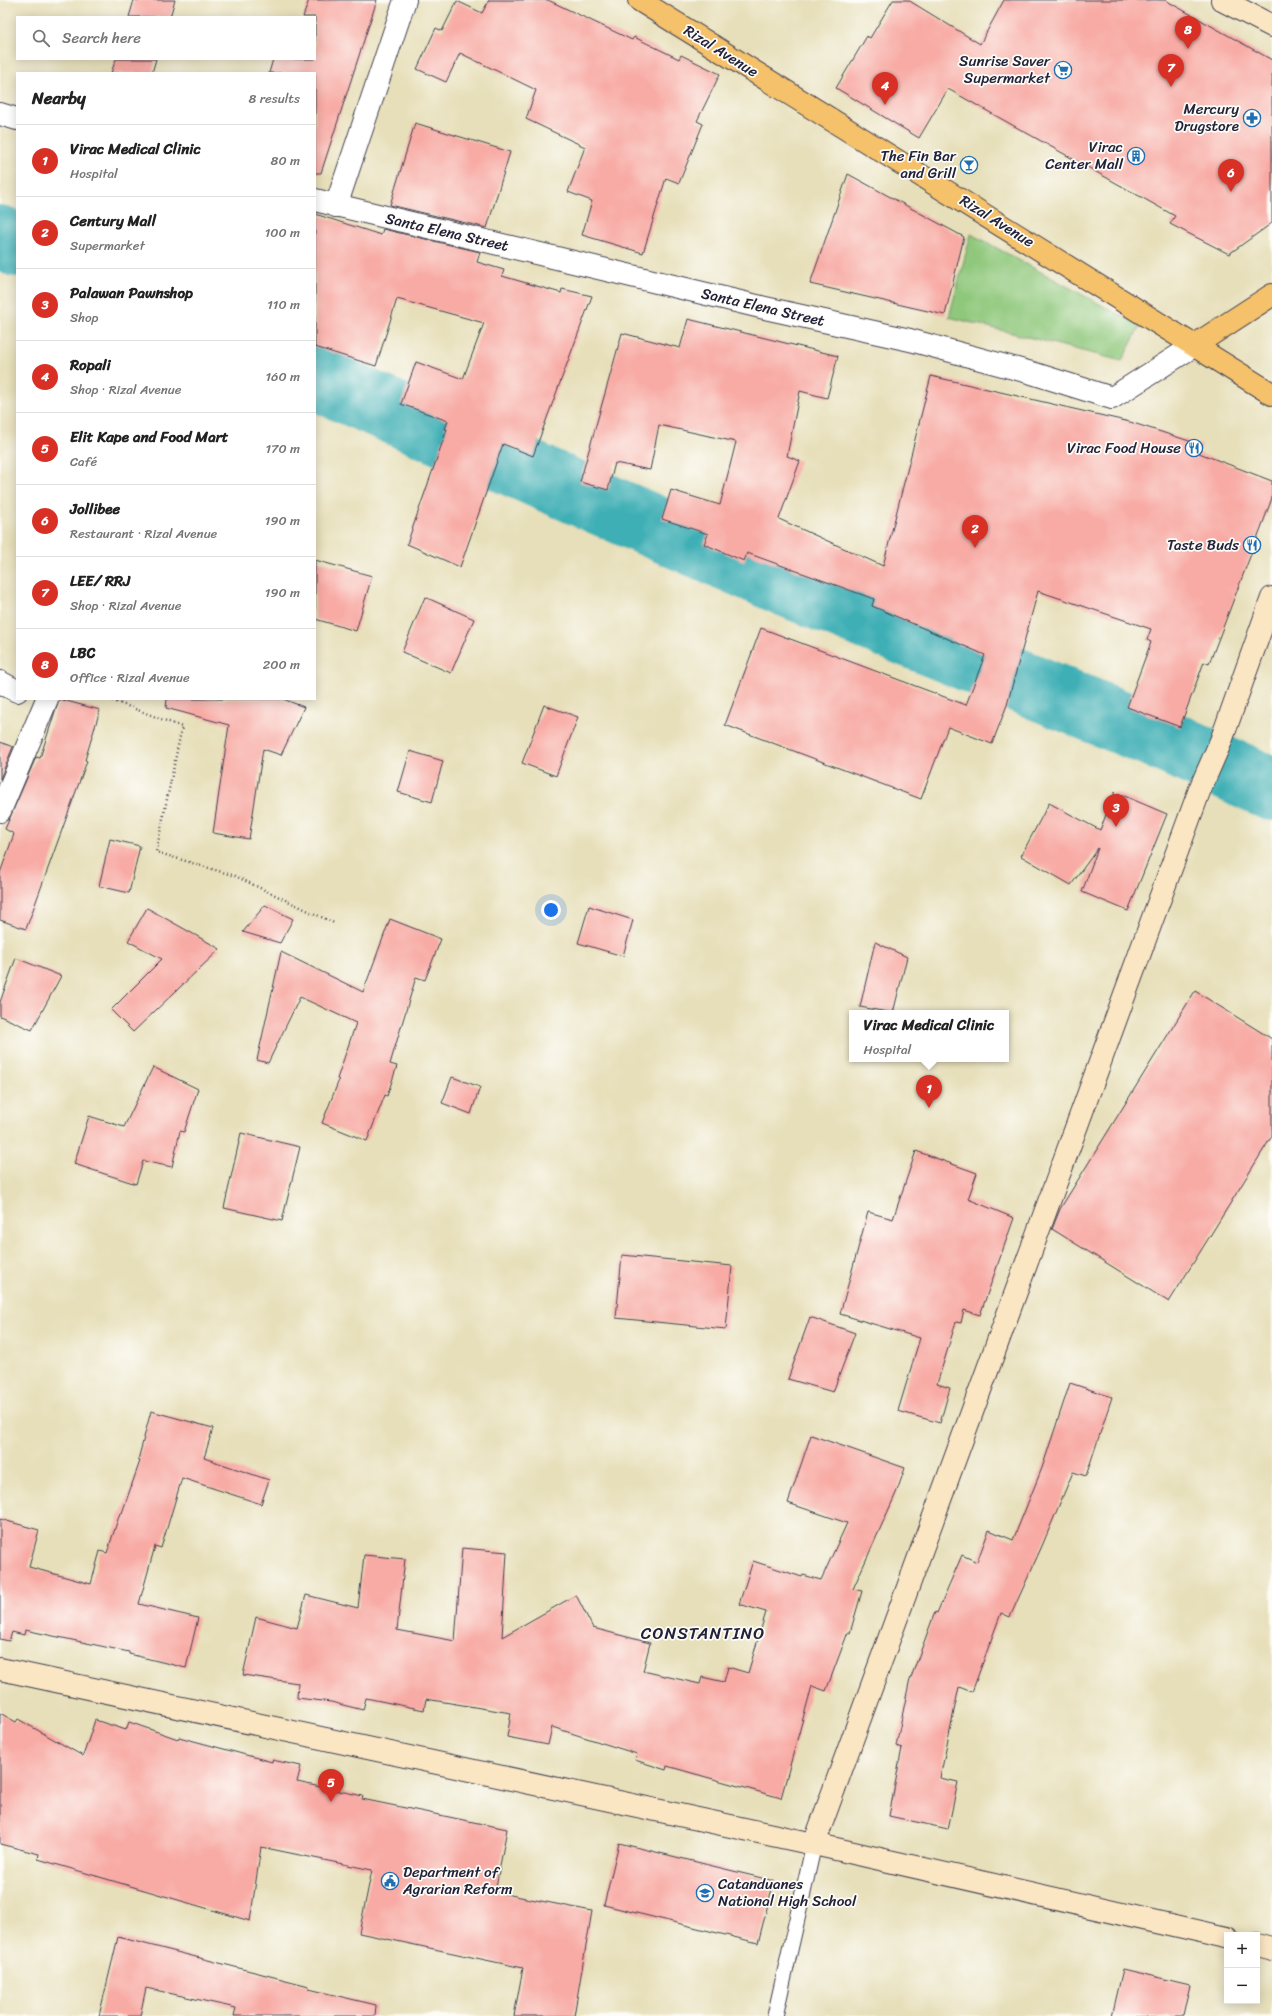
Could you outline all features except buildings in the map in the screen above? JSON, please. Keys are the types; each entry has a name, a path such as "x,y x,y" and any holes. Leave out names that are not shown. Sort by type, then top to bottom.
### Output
{"main road":[{"name":"Rizal Avenue","path":"639,0 1272,394"},
{"path":"1222,0 1272,26"},
{"path":"1195,345 1272,295"},
{"path":"814,1844 1200,789 1221,741 1272,598"},
{"path":"0,1669 814,1844 1224,1937"},
{"path":"1260,1945 1272,1948"}],"street":[{"path":"336,206 405,0"},
{"path":"0,114 16,119"},
{"name":"Santa Elena Street","path":"316,200 765,308 910,340 1032,373 1112,398 1195,345"},
{"path":"0,682 16,690"},
{"path":"0,811 42,701"}],"lane":[{"path":"775,2016 814,1844"}],"path":[{"path":"112,700 182,727 156,852 235,876 334,923"}],"green space":[{"path":"971,234 1140,326 1122,361 949,317"}],"waterway":[{"path":"0,237 16,245"},
{"path":"316,378 789,586 1154,736 1272,789"}],"place":[{"name":"LBC","path":"1188,49"},
{"name":"Sunrise Saver Supermarket","path":"1063,70"},
{"name":"LEE/ RRJ","path":"1171,87"},
{"name":"Ropali","path":"885,105"},
{"name":"Mercury Drugstore","path":"1252,118"},
{"name":"Virac Center Mall","path":"1136,156"},
{"name":"The Fin Bar and Grill","path":"969,165"},
{"name":"Jollibee","path":"1231,192"},
{"name":"Virac Food House","path":"1194,448"},
{"name":"Taste Buds","path":"1252,545"},
{"name":"Century Mall","path":"975,548"},
{"name":"Palawan Pawnshop","path":"1116,827"},
{"name":"Virac Medical Clinic","path":"929,1108"},
{"name":"Elit Kape and Food Mart","path":"331,1802"},
{"name":"Department of Agrarian Reform","path":"390,1881"},
{"name":"Catanduanes National High School","path":"705,1893"}],"district":[{"name":"CONSTANTINO","path":"703,1633"}]}
